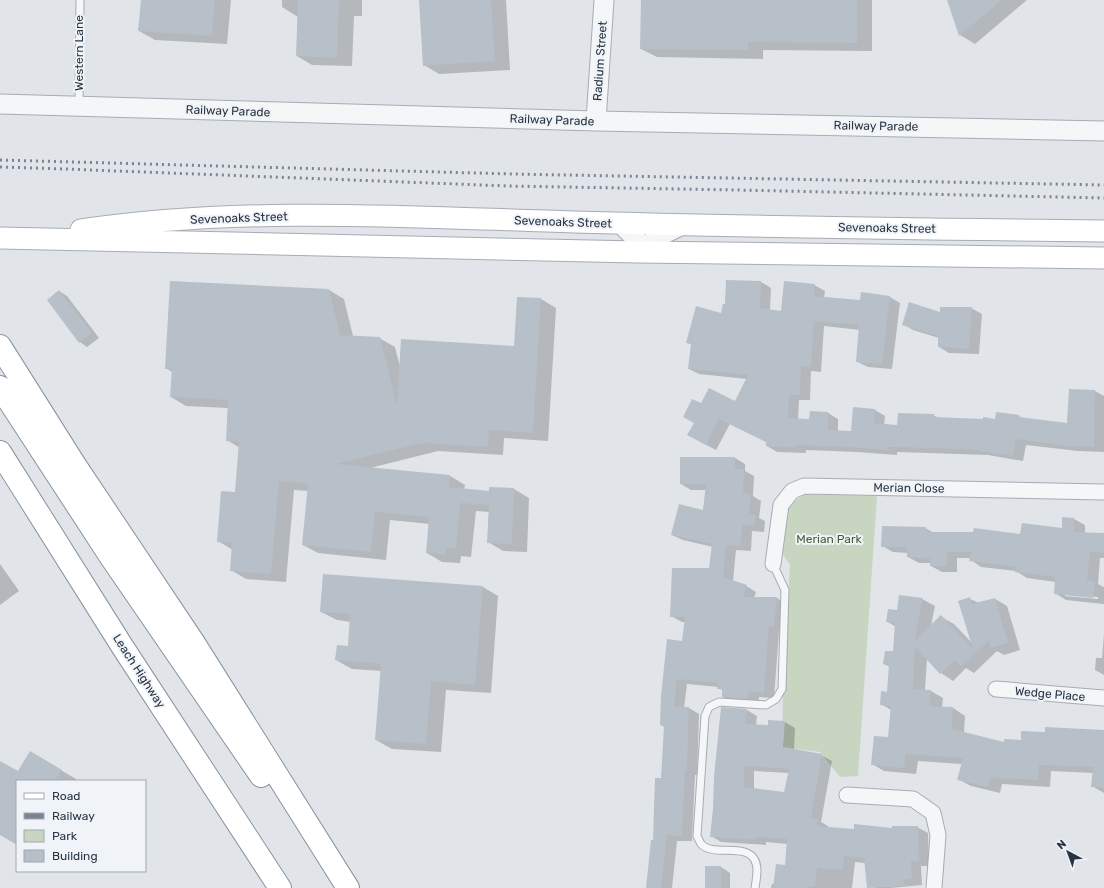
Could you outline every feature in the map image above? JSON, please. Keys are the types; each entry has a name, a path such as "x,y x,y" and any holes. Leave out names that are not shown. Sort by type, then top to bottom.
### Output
{"highway":[{"path":"0,346 75,465 194,643 348,888"},
{"path":"0,368 65,486"},
{"path":"0,387 115,563 337,888"},
{"name":"Leach Highway","path":"0,452 126,652 280,888"}],"main road":[{"name":"Sevenoaks Street","path":"23,238 116,224 231,216 364,216 620,223 1104,231"},
{"name":"Sevenoaks Street","path":"0,238 638,252 1104,258"}],"street":[{"name":"Radium Street","path":"596,121 604,0"},
{"name":"Railway Parade","path":"0,104 596,121 1104,130"},
{"path":"620,223 636,239 638,252 660,236 684,224"},
{"name":"Merian Close","path":"773,564 781,505 792,491 804,486 1104,492"},
{"name":"Wedge Place","path":"996,689 1104,698"},
{"path":"847,795 913,799 932,813 938,835 934,888"}],"lane":[{"name":"Western Lane","path":"79,107 80,0"},
{"path":"755,888 757,868 754,858 745,852 710,849 702,844 697,836 705,716 709,707 719,702 766,705 776,699 782,689 785,590 773,564"}],"green space":[{"name":"Merian Park","path":"805,494 877,496 858,776 840,777 820,752 782,747 783,689 790,565 782,553 786,507"}],"building":[{"path":"141,0 215,0 212,36 138,31"},
{"path":"298,0 339,0 337,58 296,56"},
{"path":"419,0 491,0 495,61 423,66"},
{"path":"641,0 857,0 857,43 748,42 748,50 640,49"},
{"path":"947,0 1002,0 959,36"},
{"path":"726,280 761,281 760,308 781,311 784,281 815,284 814,296 860,300 861,292 890,296 882,364 856,362 859,325 814,321 811,367 801,366 800,395 789,395 788,418 809,419 810,411 828,412 828,430 851,431 853,407 875,409 874,423 897,425 898,413 934,414 934,417 983,419 983,417 995,419 996,412 1019,415 1019,417 1067,423 1069,389 1095,390 1094,447 1067,446 1016,439 1013,456 979,450 887,447 887,450 796,445 796,448 766,446 766,442 719,419 706,445 687,435 694,423 683,417 692,399 701,403 709,388 735,401 748,375 688,369 691,344 686,343 696,306 721,313 723,304 725,304"},
{"path":"170,281 329,289 340,335 380,337 397,406 401,339 514,346 517,297 541,298 533,433 489,430 488,447 422,443 336,464 450,475 449,487 489,491 489,487 514,488 512,544 487,543 489,505 460,503 456,549 446,548 445,555 426,553 429,517 375,512 371,552 302,545 308,484 279,481 271,574 230,571 232,543 217,542 221,491 235,492 239,442 226,441 228,400 170,397 172,369 165,369"},
{"path":"59,290 92,333 79,343 47,300"},
{"path":"909,302 940,312 940,307 972,307 969,349 938,347 938,336 902,325"},
{"path":"680,457 735,457 735,469 744,469 743,493 751,494 749,514 755,515 754,526 742,525 741,546 726,545 723,577 747,585 743,597 777,597 774,626 769,626 764,693 749,692 748,699 722,697 722,689 717,689 718,683 677,679 674,707 689,707 687,770 685,770 682,836 667,835 661,888 646,888 651,840 653,840 655,778 661,778 664,726 660,725 661,696 667,639 682,641 685,617 670,617 672,568 709,568 712,544 671,535 679,504 703,510 706,484 680,484"},
{"path":"1062,517 1074,518 1074,532 1104,533 1104,553 1090,552 1087,580 1095,581 1093,598 1054,594 1055,577 1015,572 1016,567 969,561 971,552 947,552 947,566 930,566 930,558 907,557 907,547 881,547 882,526 926,527 926,532 973,532 974,528 1020,534 1022,523 1062,528"},
{"path":"323,574 483,586 475,685 431,681 426,744 375,740 381,664 335,660 337,645 348,646 350,614 320,612"},
{"path":"899,595 923,598 915,640 941,615 973,649 958,601 970,597 972,604 995,598 1008,643 991,648 989,641 961,666 955,660 940,674 915,647 913,689 931,690 930,706 953,707 952,729 1004,742 1004,739 1021,740 1021,731 1045,732 1045,727 1104,730 1104,788 1091,787 1093,767 1039,765 1038,780 990,778 988,787 957,780 963,758 906,754 904,768 871,765 874,736 888,737 891,706 880,705 881,691 887,692 889,665 883,664 885,651 893,651 895,623 886,622 888,609 897,610"},
{"path":"721,707 747,709 745,724 768,725 768,720 785,721 783,747 822,754 811,818 818,819 817,826 854,829 854,824 892,828 892,826 918,826 919,861 911,861 912,879 904,880 905,886 867,888 864,858 844,856 843,870 817,868 815,887 773,888 776,864 785,865 787,839 756,837 756,840 710,837","holes":["744,766 789,769 784,792 744,787"]},
{"path":"30,751 62,770 56,780 16,780 16,844 0,835 0,761 18,771"},
{"path":"705,866 721,866 721,888 705,888"}],"railway":[{"path":"0,160 512,174 1104,185"},
{"path":"0,167 508,186 1104,198"}]}
